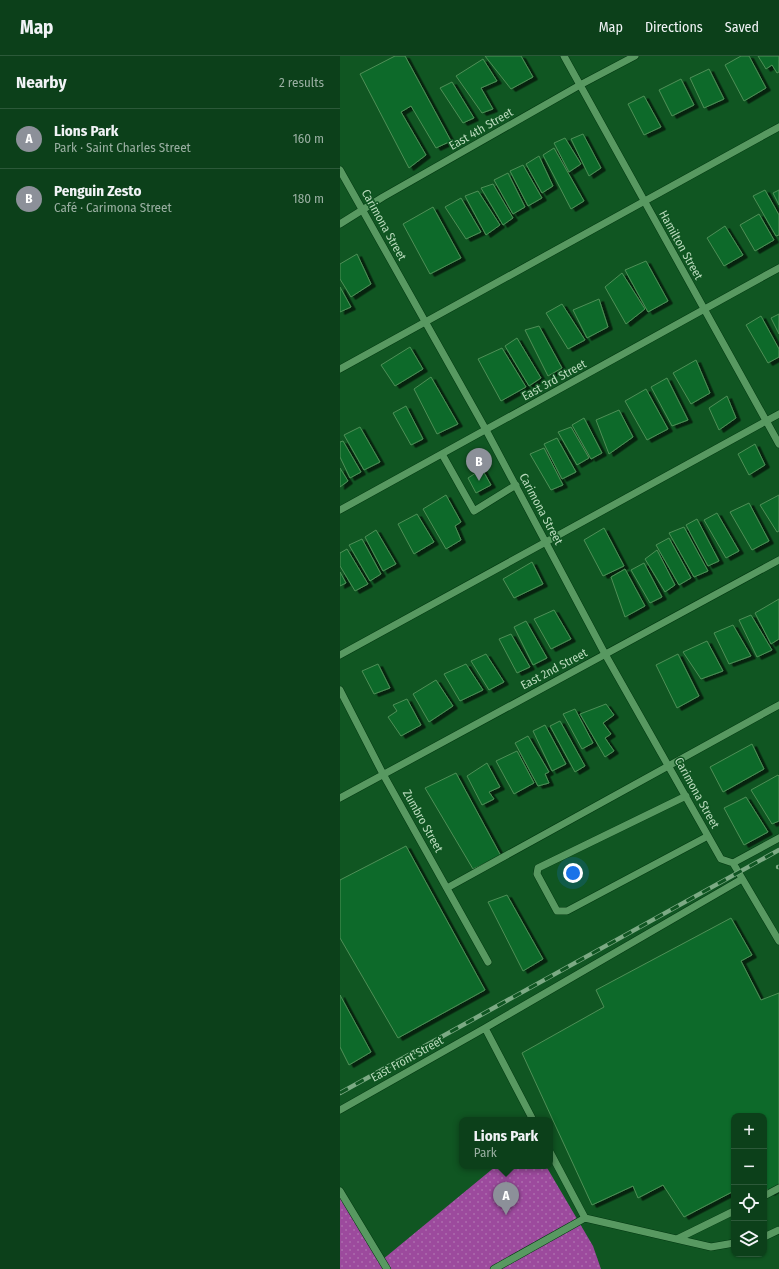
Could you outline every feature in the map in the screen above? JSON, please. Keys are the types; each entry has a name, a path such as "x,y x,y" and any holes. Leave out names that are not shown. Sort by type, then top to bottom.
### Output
{"street":[{"name":"Hamilton Street","path":"564,56 779,444"},
{"name":"East 4th Street","path":"340,224 580,85 634,56"},
{"path":"340,369 779,127"},
{"name":"Carimona Street","path":"340,170 486,430 605,654 721,859 733,863"},
{"name":"East 3rd Street","path":"340,510 779,268"},
{"path":"340,655 779,414"},
{"path":"442,454 474,510 516,485"},
{"name":"East 2nd Street","path":"340,798 779,560"},
{"name":"Zumbro Street","path":"340,690 384,774 488,962"},
{"path":"447,888 779,705"},
{"path":"686,796 538,868 536,874 557,911 567,911 708,836"},
{"path":"779,838 733,863 779,941"},
{"name":"East Front Street","path":"340,1110 742,879"},
{"path":"485,1028 531,1117"},
{"path":"553,1158 585,1218"},
{"path":"767,1194 779,1188"},
{"path":"340,1191 387,1269"},
{"path":"677,1239 731,1212"},
{"path":"494,1269 585,1218 711,1247 731,1244"},
{"path":"767,1235 779,1230"}],"shaded area":[{"path":"492,1169 548,1169 593,1246 601,1269 340,1269 340,1191 382,1260"}],"building":[{"path":"395,56 405,56 451,141 436,148 411,106 401,112 426,155 409,168 360,74"},
{"path":"485,56 521,56 533,77 511,89"},
{"path":"741,56 749,56 766,88 744,101 725,65"},
{"path":"758,56 779,56 779,72 777,73 772,65 766,69"},
{"path":"483,59 497,81 481,88 493,109 482,113 456,76"},
{"path":"709,69 724,99 704,108 690,78"},
{"path":"681,79 694,105 672,116 659,90"},
{"path":"452,82 474,118 463,123 440,88"},
{"path":"644,96 661,127 644,135 628,104"},
{"path":"583,134 601,168 589,176 571,139"},
{"path":"565,138 581,164 569,172 554,143"},
{"path":"554,148 584,201 571,209 543,155"},
{"path":"539,156 553,186 542,193 526,164"},
{"path":"523,165 542,198 528,206 510,171"},
{"path":"508,173 525,207 513,214 494,180"},
{"path":"493,184 513,218 503,225 481,188"},
{"path":"765,190 779,215 779,235 776,236 753,196"},
{"path":"779,190 779,205 773,193"},
{"path":"478,191 500,225 486,235 465,196"},
{"path":"461,198 481,232 466,239 445,207"},
{"path":"433,207 461,258 430,274 403,224"},
{"path":"759,214 774,240 755,251 740,225"},
{"path":"725,226 743,255 724,266 707,238"},
{"path":"357,254 371,284 351,297 340,279 340,264"},
{"path":"646,261 668,301 648,312 625,270"},
{"path":"622,273 645,309 626,324 605,287"},
{"path":"340,287 351,307 340,312"},
{"path":"599,299 608,327 587,338 573,310"},
{"path":"562,304 585,340 568,349 546,313"},
{"path":"779,314 779,334 771,318"},
{"path":"761,316 779,349 779,357 768,363 746,325"},
{"path":"539,326 562,368 548,376 525,330"},
{"path":"517,338 541,378 529,386 505,346"},
{"path":"410,347 423,369 395,386 381,365"},
{"path":"502,348 526,387 501,401 478,359"},
{"path":"696,360 710,393 691,404 673,373"},
{"path":"431,377 458,424 437,434 414,389"},
{"path":"667,378 688,420 672,426 651,387"},
{"path":"646,389 668,429 647,440 625,401"},
{"path":"727,396 736,418 719,430 709,408"},
{"path":"406,406 423,439 411,445 393,413"},
{"path":"619,410 633,437 609,454 596,420"},
{"path":"584,418 602,453 591,459 572,425"},
{"path":"360,427 380,462 364,470 344,435"},
{"path":"571,427 589,458 577,465 558,432"},
{"path":"557,438 576,472 562,479 544,444"},
{"path":"343,441 361,472 350,478 340,457 340,442"},
{"path":"755,444 765,465 749,475 738,454"},
{"path":"544,448 563,485 551,490 530,454"},
{"path":"340,468 348,481 340,487"},
{"path":"482,469 491,485 476,493 468,478"},
{"path":"446,495 461,522 455,526 461,540 446,549 423,509"},
{"path":"779,495 779,531 777,532 760,505"},
{"path":"749,503 769,541 752,550 730,512"},
{"path":"717,513 739,551 726,558 704,520"},
{"path":"417,514 434,542 414,554 398,524"},
{"path":"697,519 719,561 708,566 686,525"},
{"path":"684,527 708,571 694,577 669,533"},
{"path":"604,528 624,566 603,576 584,540"},
{"path":"376,530 396,564 383,571 365,537"},
{"path":"669,538 691,578 679,585 656,545"},
{"path":"362,539 381,574 370,581 349,545"},
{"path":"347,549 368,584 355,591 340,566 340,553"},
{"path":"657,550 675,585 665,592 645,559"},
{"path":"532,562 543,584 514,598 503,579"},
{"path":"644,563 662,597 650,603 631,570"},
{"path":"625,569 645,606 625,617 611,577"},
{"path":"340,572 346,583 340,586"},
{"path":"779,599 779,639 771,644 755,613"},
{"path":"554,610 571,639 551,649 534,619"},
{"path":"751,615 772,650 757,657 739,620"},
{"path":"526,621 547,658 533,665 514,627"},
{"path":"733,625 751,656 729,664 714,633"},
{"path":"511,634 530,667 517,673 499,639"},
{"path":"707,641 723,671 701,679 683,652"},
{"path":"486,654 504,682 489,690 471,661"},
{"path":"678,654 699,696 677,708 656,665"},
{"path":"378,664 390,688 374,694 362,671"},
{"path":"466,664 483,690 460,701 444,674"},
{"path":"436,680 453,706 429,722 413,694"},
{"path":"407,699 421,725 401,736 388,717 397,711 393,705"},
{"path":"606,704 614,715 603,723 611,734 605,738 614,751 605,757 580,714"},
{"path":"575,709 593,743 582,749 563,714"},
{"path":"560,721 585,766 575,772 550,726"},
{"path":"545,725 566,764 552,771 533,731"},
{"path":"528,736 549,772 545,774 549,783 538,786 515,743"},
{"path":"752,744 764,769 723,792 710,767"},
{"path":"517,751 534,783 514,794 496,761"},
{"path":"487,763 500,787 489,792 494,799 482,805 467,776"},
{"path":"456,773 501,856 473,869 425,788"},
{"path":"778,775 779,821 772,824 751,790"},
{"path":"746,797 768,832 744,845 724,808"},
{"path":"406,846 485,990 398,1038 340,938 340,880"},
{"path":"507,895 543,959 523,971 488,902"},
{"path":"731,918 752,955 741,961 761,1000 779,993 779,1187 770,1193 767,1189 767,1113 731,1113 731,1193 684,1217 663,1185 638,1198 633,1186 592,1205 553,1120 553,1117 551,1117 522,1053 604,1007 596,990"},
{"path":"340,995 371,1052 349,1065 340,1047"}],"railway":[{"path":"340,1093 779,850"}],"place":[{"name":"Penguin Zesto","path":"479,481"},
{"name":"Lions Park","path":"506,1215"}]}
